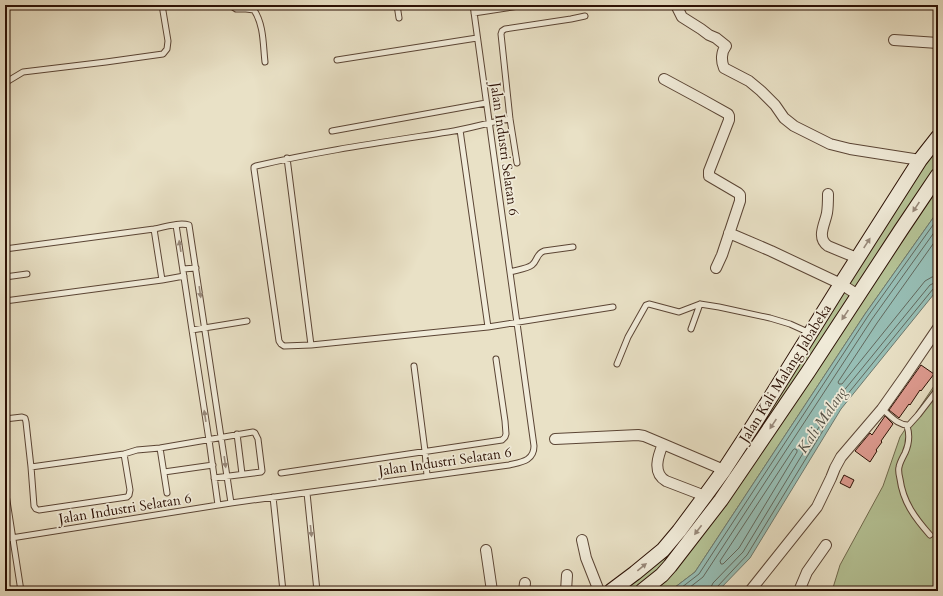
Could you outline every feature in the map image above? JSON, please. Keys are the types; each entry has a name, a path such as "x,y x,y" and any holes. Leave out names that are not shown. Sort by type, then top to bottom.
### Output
{"main road":[{"name":"Jalan Kali Malang Jababeka","path":"611,591 663,550 679,532 724,470 857,258 920,160 938,137"},
{"name":"Jalan Kali Malang Jababeka","path":"642,591 662,575 670,566 721,500 808,372 938,175"}],"street":[{"path":"676,5 682,17 726,46 723,49 722,60 724,68 749,82 761,91 784,118 794,126 830,144 850,149 920,160"},
{"path":"894,40 938,43"},
{"path":"664,79 728,114 729,116 730,120 709,172 710,176 740,195 740,201 716,268"},
{"path":"828,194 827,214 822,230 822,240 828,246 857,258"},
{"path":"729,233 841,284 858,295"},
{"path":"750,591 817,507 841,457 882,409 938,328"},
{"path":"555,439 638,435 652,439 724,470"},
{"path":"663,444 658,462 660,476 666,481 705,496"},
{"path":"582,540 583,550 599,591"},
{"path":"799,591 808,570 826,545"},
{"path":"486,550 492,591"},
{"path":"566,591 567,575"}],"lane":[{"path":"5,85 8,81 23,72 162,54 167,49 168,42 162,5"},
{"path":"230,5 236,10 254,10 257,14 260,22 265,62"},
{"path":"397,5 399,18"},
{"name":"Jalan Industri Selatan 6","path":"5,539 231,503 509,465 526,460 532,455 534,446 473,5"},
{"path":"474,13 525,5"},
{"path":"518,163 510,118 501,34 502,31 505,29 585,16"},
{"path":"337,60 477,38"},
{"path":"332,130 486,103"},
{"path":"510,118 460,130 287,158 254,167 279,341 284,346 488,327 613,307"},
{"path":"460,130 488,327"},
{"path":"287,158 311,344"},
{"path":"176,225 218,505"},
{"path":"5,249 176,225 189,225 231,503"},
{"path":"154,229 162,280"},
{"path":"510,272 530,266 533,264 538,255 544,251 573,247"},
{"path":"183,269 196,268"},
{"path":"5,277 27,274"},
{"path":"5,300 184,276"},
{"path":"617,364 628,337 648,304 681,312 700,304 719,306 770,318 790,324 810,333"},
{"path":"691,329 700,304"},
{"path":"192,330 247,320"},
{"path":"281,473 504,439 506,434 506,422 496,359"},
{"path":"414,366 427,476"},
{"path":"907,426 938,389"},
{"path":"882,409 900,423 907,426"},
{"path":"5,419 25,418 34,506 39,510 127,497 130,490 124,454"},
{"path":"907,426 909,438 906,450 899,466 901,487 908,507 930,535"},
{"path":"31,467 124,454 137,450 160,448 238,434 255,433 258,439 262,471 260,473 214,478"},
{"path":"238,434 242,474"},
{"path":"160,448 167,493"},
{"path":"164,472 213,465"},
{"path":"5,488 21,591"},
{"path":"307,493 317,591"},
{"path":"273,498 283,591"}],"green space":[{"path":"938,137 938,211 865,314 695,572 670,591 611,591 663,550"},
{"path":"938,380 938,591 832,591 840,565 883,486 900,437"}],"water":[{"name":"Kali Malang","path":"938,211 938,289 841,409 750,558 718,591 670,591 695,572 865,314"}],"building":[{"path":"921,365 934,374 899,418 889,410"},
{"path":"885,416 893,424 881,441 882,442 870,462 855,451 870,433 872,435"},
{"path":"844,475 854,480 850,488 840,483"}]}
